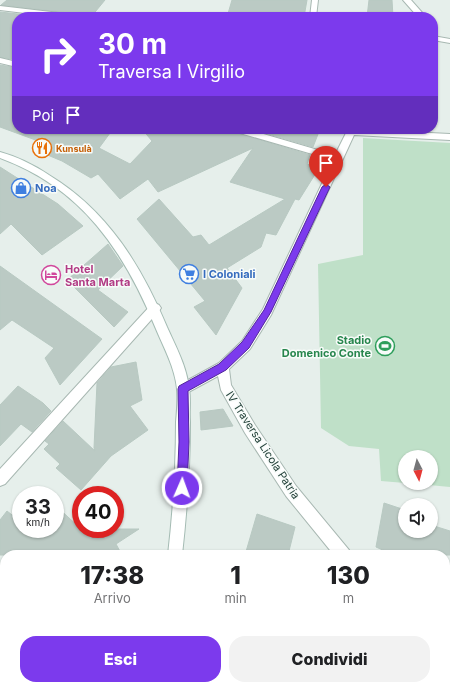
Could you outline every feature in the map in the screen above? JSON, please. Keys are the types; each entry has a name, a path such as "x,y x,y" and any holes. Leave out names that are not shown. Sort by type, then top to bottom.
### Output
{"street":[{"path":"407,0 418,12"},
{"path":"0,8 34,12"},
{"path":"438,39 450,41"},
{"path":"0,60 12,64"},
{"path":"253,134 339,159"},
{"path":"183,389 223,367 246,345 267,312 350,134"},
{"path":"408,134 450,137"},
{"path":"0,155 33,169 68,192 96,216 127,256 139,275 155,308 175,361 183,389 184,442 182,488 176,550"},
{"path":"0,479 155,308"},
{"name":"IV Traversa Licola Patria","path":"223,367 225,386 254,435 291,491 340,550"}],"lane":[{"path":"314,12 315,0"}],"green space":[{"name":"Stadio Domenico Conte","path":"363,138 450,143 450,487 438,486 438,450 398,450 398,482 381,481 379,449 349,446 321,428 318,264 363,255"}],"building":[{"path":"7,0 105,0 95,12 60,12 1,5"},
{"path":"232,0 307,0 305,12 228,12"},
{"path":"369,0 392,0 393,12 368,12"},
{"path":"0,12 12,13 12,59 0,57"},
{"path":"0,65 12,67 12,131 0,127"},
{"path":"19,134 109,134 99,148 130,164 152,141 146,134 240,134 310,155 307,164 319,168 299,200 295,199 276,235 266,233 261,247 227,268 242,288 216,335 194,307 205,301 137,219 159,199 193,237 201,235 209,245 285,199 230,182 253,148 158,192 148,179 120,199 98,174 91,178 62,161 33,149 41,142"},
{"path":"268,134 318,134 313,147"},
{"path":"0,167 58,204 83,226 42,255 11,224 0,234"},
{"path":"108,244 123,266 98,290 128,312 114,327 67,280"},
{"path":"0,266 102,339 60,385 45,358 54,348 12,320 0,330"},
{"path":"136,362 142,400 130,406 148,430 111,456 85,486 76,486 56,468 60,464 44,449 49,444 45,441 63,421 95,451 97,383 111,367"},
{"path":"18,386 43,403 51,411 32,432 21,424 0,446 0,405"},
{"path":"223,409 233,426 201,430 200,412"},
{"path":"384,503 398,508 398,538 438,538 438,527 450,531 450,550 383,550 376,547"},
{"path":"7,511 12,515 12,538 64,538 64,513 72,521 72,538 124,538 124,529 139,529 116,544 119,550 0,550 0,520"},
{"path":"257,514 295,527 289,550 246,550"}],"place":[{"name":"Kunsulà","path":"42,148"},
{"name":"Noa","path":"21,188"},
{"name":"I Coloniali","path":"189,274"},
{"name":"Hotel Santa Marta","path":"51,275"},
{"name":"Stadio Domenico Conte","path":"385,346"}],"route":[{"path":"182,488 184,442 183,389 223,367 246,345 267,312 326,187"}]}
